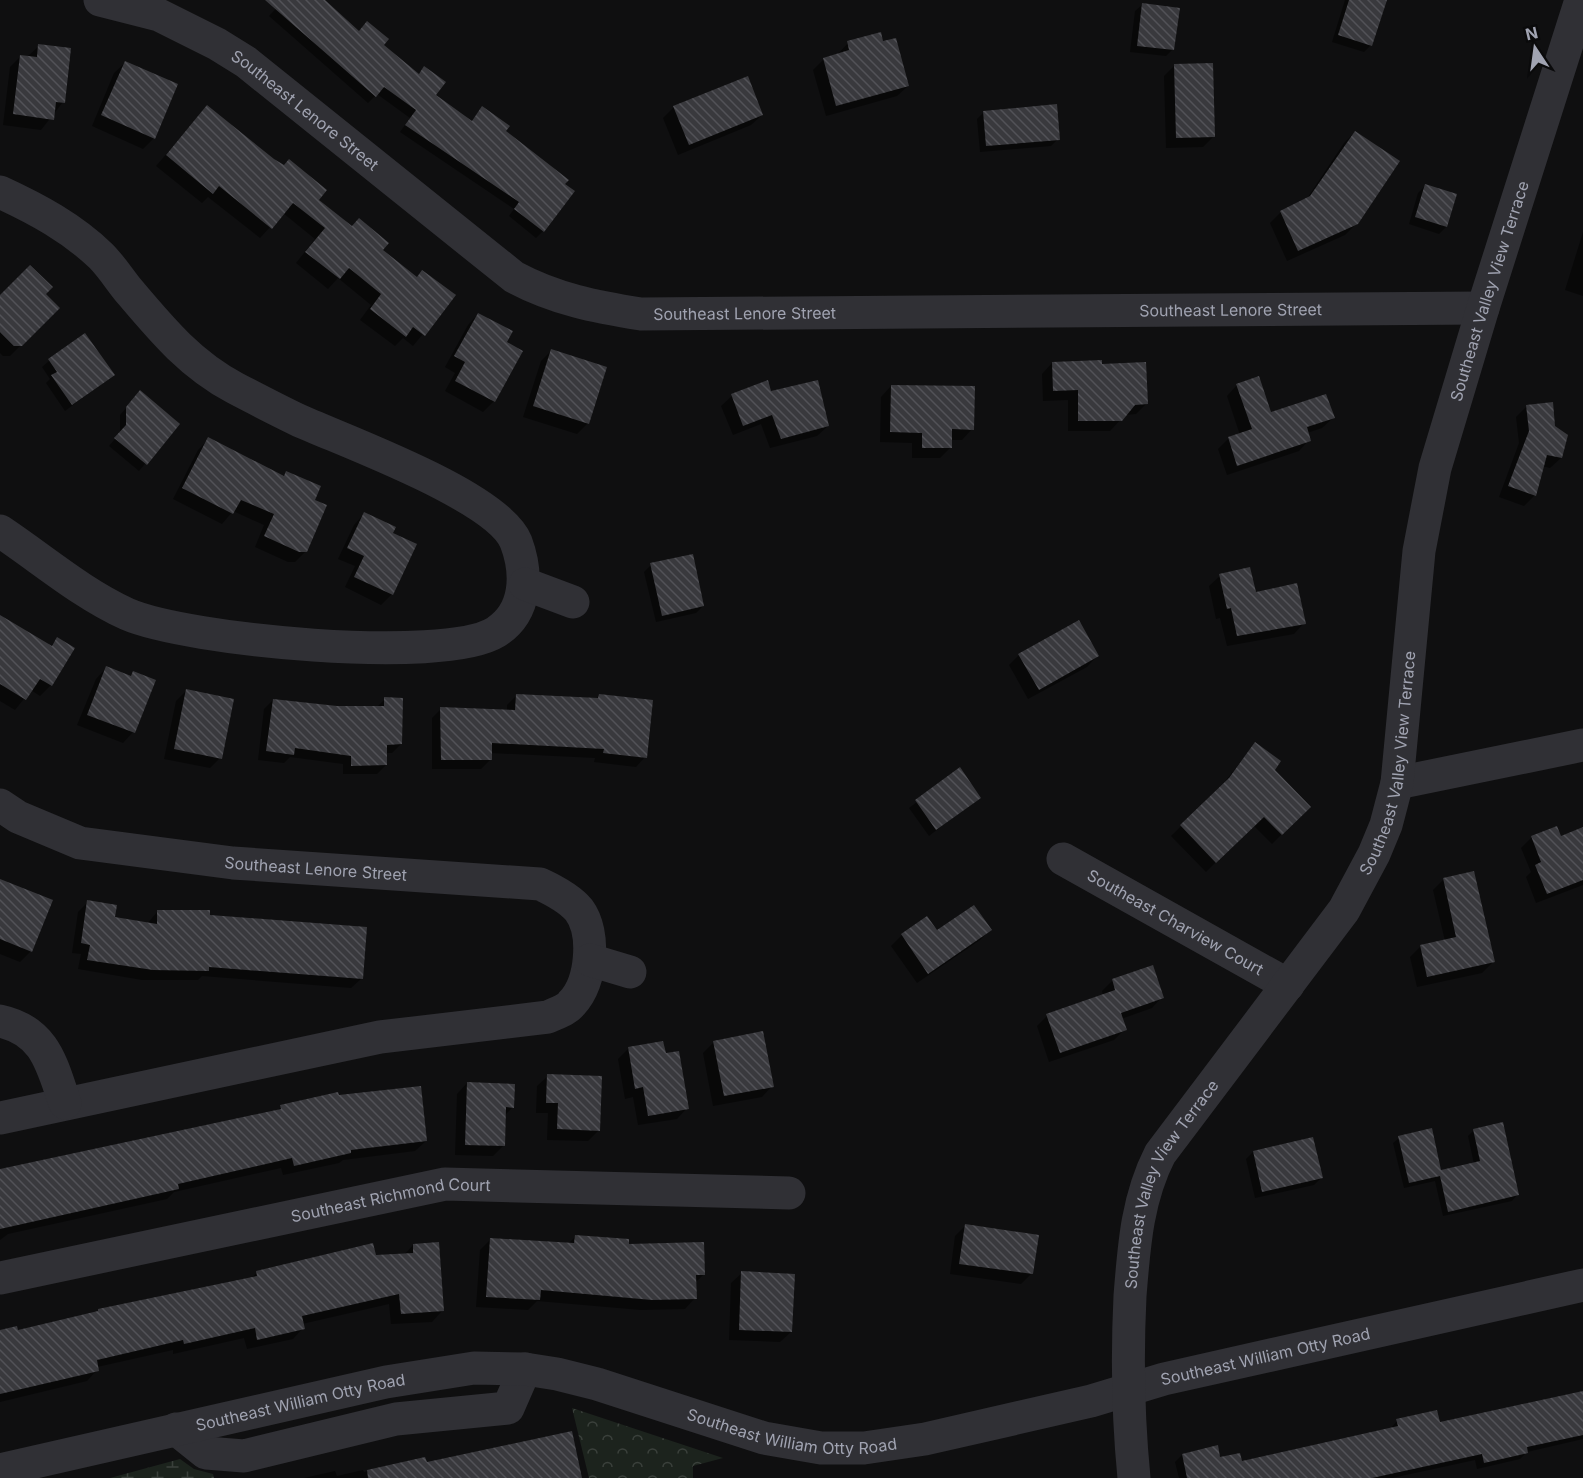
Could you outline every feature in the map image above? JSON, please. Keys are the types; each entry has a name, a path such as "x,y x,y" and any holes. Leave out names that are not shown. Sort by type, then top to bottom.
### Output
{"street":[{"name":"Southeast Lenore Street","path":"100,0 159,15 217,44 246,62 514,277 543,292 589,306 641,315 1483,308"},
{"name":"Southeast Valley View Terrace","path":"1134,1478 1126,1362 1134,1237 1148,1178 1160,1154 1344,910 1361,882 1386,825 1397,783 1419,551 1435,468 1483,308 1581,0"},
{"path":"0,192 46,213 102,257 172,341 199,367 297,419 371,450 481,508 506,526 515,540 525,584 518,607 509,622 493,634 470,642 426,649 255,639 184,629 129,615 49,567 0,531"},
{"path":"525,584 573,602"},
{"path":"1397,783 1583,745"},
{"name":"Southeast Lenore Street","path":"0,805 18,817 80,843 233,863 540,884 555,891 579,910 589,933 590,960 588,971 572,1005 548,1017 380,1037 0,1118"},
{"name":"Southeast Charview Court","path":"1063,859 1288,986"},
{"path":"590,960 630,972"},
{"path":"0,1021 9,1023 33,1036 47,1051 65,1104"},
{"name":"Southeast Richmond Court","path":"0,1278 445,1184 789,1193"},
{"name":"Southeast William Otty Road","path":"0,1470 437,1372 474,1368 525,1369 597,1384 764,1438 842,1449 874,1447 926,1438 1091,1401 1164,1379 1583,1285"},
{"path":"176,1429 206,1454 244,1456 396,1419 508,1408 525,1369"}],"green space":[{"path":"572,1408 723,1458 693,1466 693,1478 589,1478"},
{"path":"180,1459 194,1469 213,1474 214,1478 110,1478"}],"building":[{"path":"265,0 325,0 359,31 367,21 389,39 384,45 419,74 424,66 446,82 436,95 472,121 482,106 510,126 506,131 569,180 565,184 575,191 544,232 514,209 519,202 405,125 416,110 384,87 376,97"},
{"path":"1349,0 1387,0 1372,46 1338,35"},
{"path":"1142,3 1180,8 1174,50 1137,46"},
{"path":"881,32 883,41 896,38 909,86 836,106 823,58 849,50 847,41"},
{"path":"38,44 71,48 65,103 56,102 54,120 13,114 20,55 37,57"},
{"path":"125,61 178,84 155,139 101,115"},
{"path":"1213,63 1215,137 1176,138 1174,64"},
{"path":"748,76 763,115 689,145 673,106"},
{"path":"1057,104 1060,140 986,146 983,111"},
{"path":"207,105 274,159 284,165 289,159 327,190 319,200 352,226 359,218 389,243 383,250 417,277 422,270 456,295 425,336 413,327 406,337 370,309 381,294 349,268 340,279 305,252 325,228 293,203 272,229 219,186 213,194 166,155"},
{"path":"1355,131 1400,161 1358,224 1298,251 1280,211 1310,196"},
{"path":"1425,184 1457,194 1447,227 1415,217"},
{"path":"30,265 53,287 46,294 60,308 22,346 14,346 0,332 0,295"},
{"path":"478,313 513,331 507,342 523,351 495,402 455,381 465,362 454,356"},
{"path":"85,333 115,375 72,405 51,375 57,372 48,359"},
{"path":"551,349 607,367 589,424 533,406"},
{"path":"1102,360 1102,364 1146,362 1148,404 1135,405 1122,421 1078,421 1078,390 1053,391 1052,362"},
{"path":"1259,376 1271,412 1326,394 1335,418 1307,427 1311,441 1237,466 1228,437 1252,429 1236,384"},
{"path":"768,380 771,391 818,380 829,426 781,439 772,415 743,426 731,394"},
{"path":"891,385 975,386 974,430 952,429 952,448 922,448 922,433 890,432"},
{"path":"140,390 180,424 147,465 114,438 126,425 126,407"},
{"path":"1553,402 1555,426 1568,435 1562,458 1547,455 1536,496 1508,486 1529,431 1526,405"},
{"path":"208,437 284,476 286,471 321,486 315,500 327,505 307,552 299,552 264,536 274,514 241,500 233,514 182,488"},
{"path":"364,512 396,527 393,533 417,544 393,595 354,577 364,556 347,548"},
{"path":"693,554 704,606 662,616 650,563"},
{"path":"1250,567 1256,592 1297,583 1306,624 1237,636 1231,608 1227,609 1219,574"},
{"path":"0,615 52,646 57,637 75,648 52,686 40,679 26,700 0,684"},
{"path":"1079,620 1099,656 1039,690 1018,654"},
{"path":"106,666 131,676 133,671 156,680 135,733 87,715"},
{"path":"186,689 234,699 222,759 174,749"},
{"path":"516,694 598,698 599,694 653,700 647,758 603,753 604,749 492,743 492,760 441,760 440,707 515,710"},
{"path":"384,697 403,698 402,744 387,745 387,765 351,766 351,756 295,748 294,755 266,751 273,699 337,706 384,706"},
{"path":"1255,742 1281,761 1275,770 1311,807 1282,835 1264,817 1216,863 1180,825 1229,778"},
{"path":"960,767 981,798 936,830 915,800"},
{"path":"1557,826 1561,836 1583,827 1583,880 1547,894 1535,865 1541,862 1531,836"},
{"path":"1474,871 1495,962 1427,977 1420,945 1456,937 1443,878"},
{"path":"0,879 53,900 32,952 0,939"},
{"path":"87,900 117,905 115,917 157,924 157,910 210,910 210,915 367,927 363,979 209,967 209,971 153,970 87,960 90,945 81,943"},
{"path":"974,905 992,930 928,974 901,934 927,916 937,930"},
{"path":"1153,965 1164,998 1121,1013 1127,1030 1060,1053 1046,1014 1115,990 1112,979"},
{"path":"763,1031 774,1087 724,1096 713,1041"},
{"path":"663,1041 666,1053 679,1051 689,1109 648,1116 643,1087 635,1089 628,1047"},
{"path":"547,1074 602,1076 600,1131 557,1129 558,1103 546,1103"},
{"path":"467,1082 515,1084 514,1108 506,1107 505,1146 465,1145"},
{"path":"421,1086 427,1141 351,1150 351,1153 294,1166 292,1158 178,1184 179,1189 0,1229 0,1169 281,1109 280,1105 338,1092 339,1095"},
{"path":"1503,1122 1519,1195 1448,1212 1440,1176 1409,1183 1398,1136 1432,1128 1441,1170 1480,1161 1473,1129"},
{"path":"1313,1137 1323,1178 1262,1192 1253,1151"},
{"path":"965,1224 1039,1235 1033,1274 959,1264"},
{"path":"575,1235 629,1239 629,1244 704,1242 705,1275 696,1275 697,1299 652,1300 541,1290 540,1300 486,1297 490,1238 574,1243"},
{"path":"439,1242 444,1311 401,1314 399,1294 302,1316 305,1329 257,1340 255,1328 184,1344 183,1340 97,1360 99,1371 0,1394 0,1330 17,1326 18,1330 98,1311 98,1309 257,1276 256,1271 373,1243 376,1255 413,1253 413,1244"},
{"path":"741,1271 795,1274 792,1332 739,1330"},
{"path":"1583,1391 1583,1435 1527,1447 1528,1453 1484,1463 1482,1454 1372,1478 1187,1478 1182,1454 1218,1445 1220,1457 1240,1453 1242,1461 1398,1426 1396,1419 1437,1410 1440,1422"},
{"path":"572,1431 582,1478 368,1478 367,1470 425,1457 427,1462"}]}
